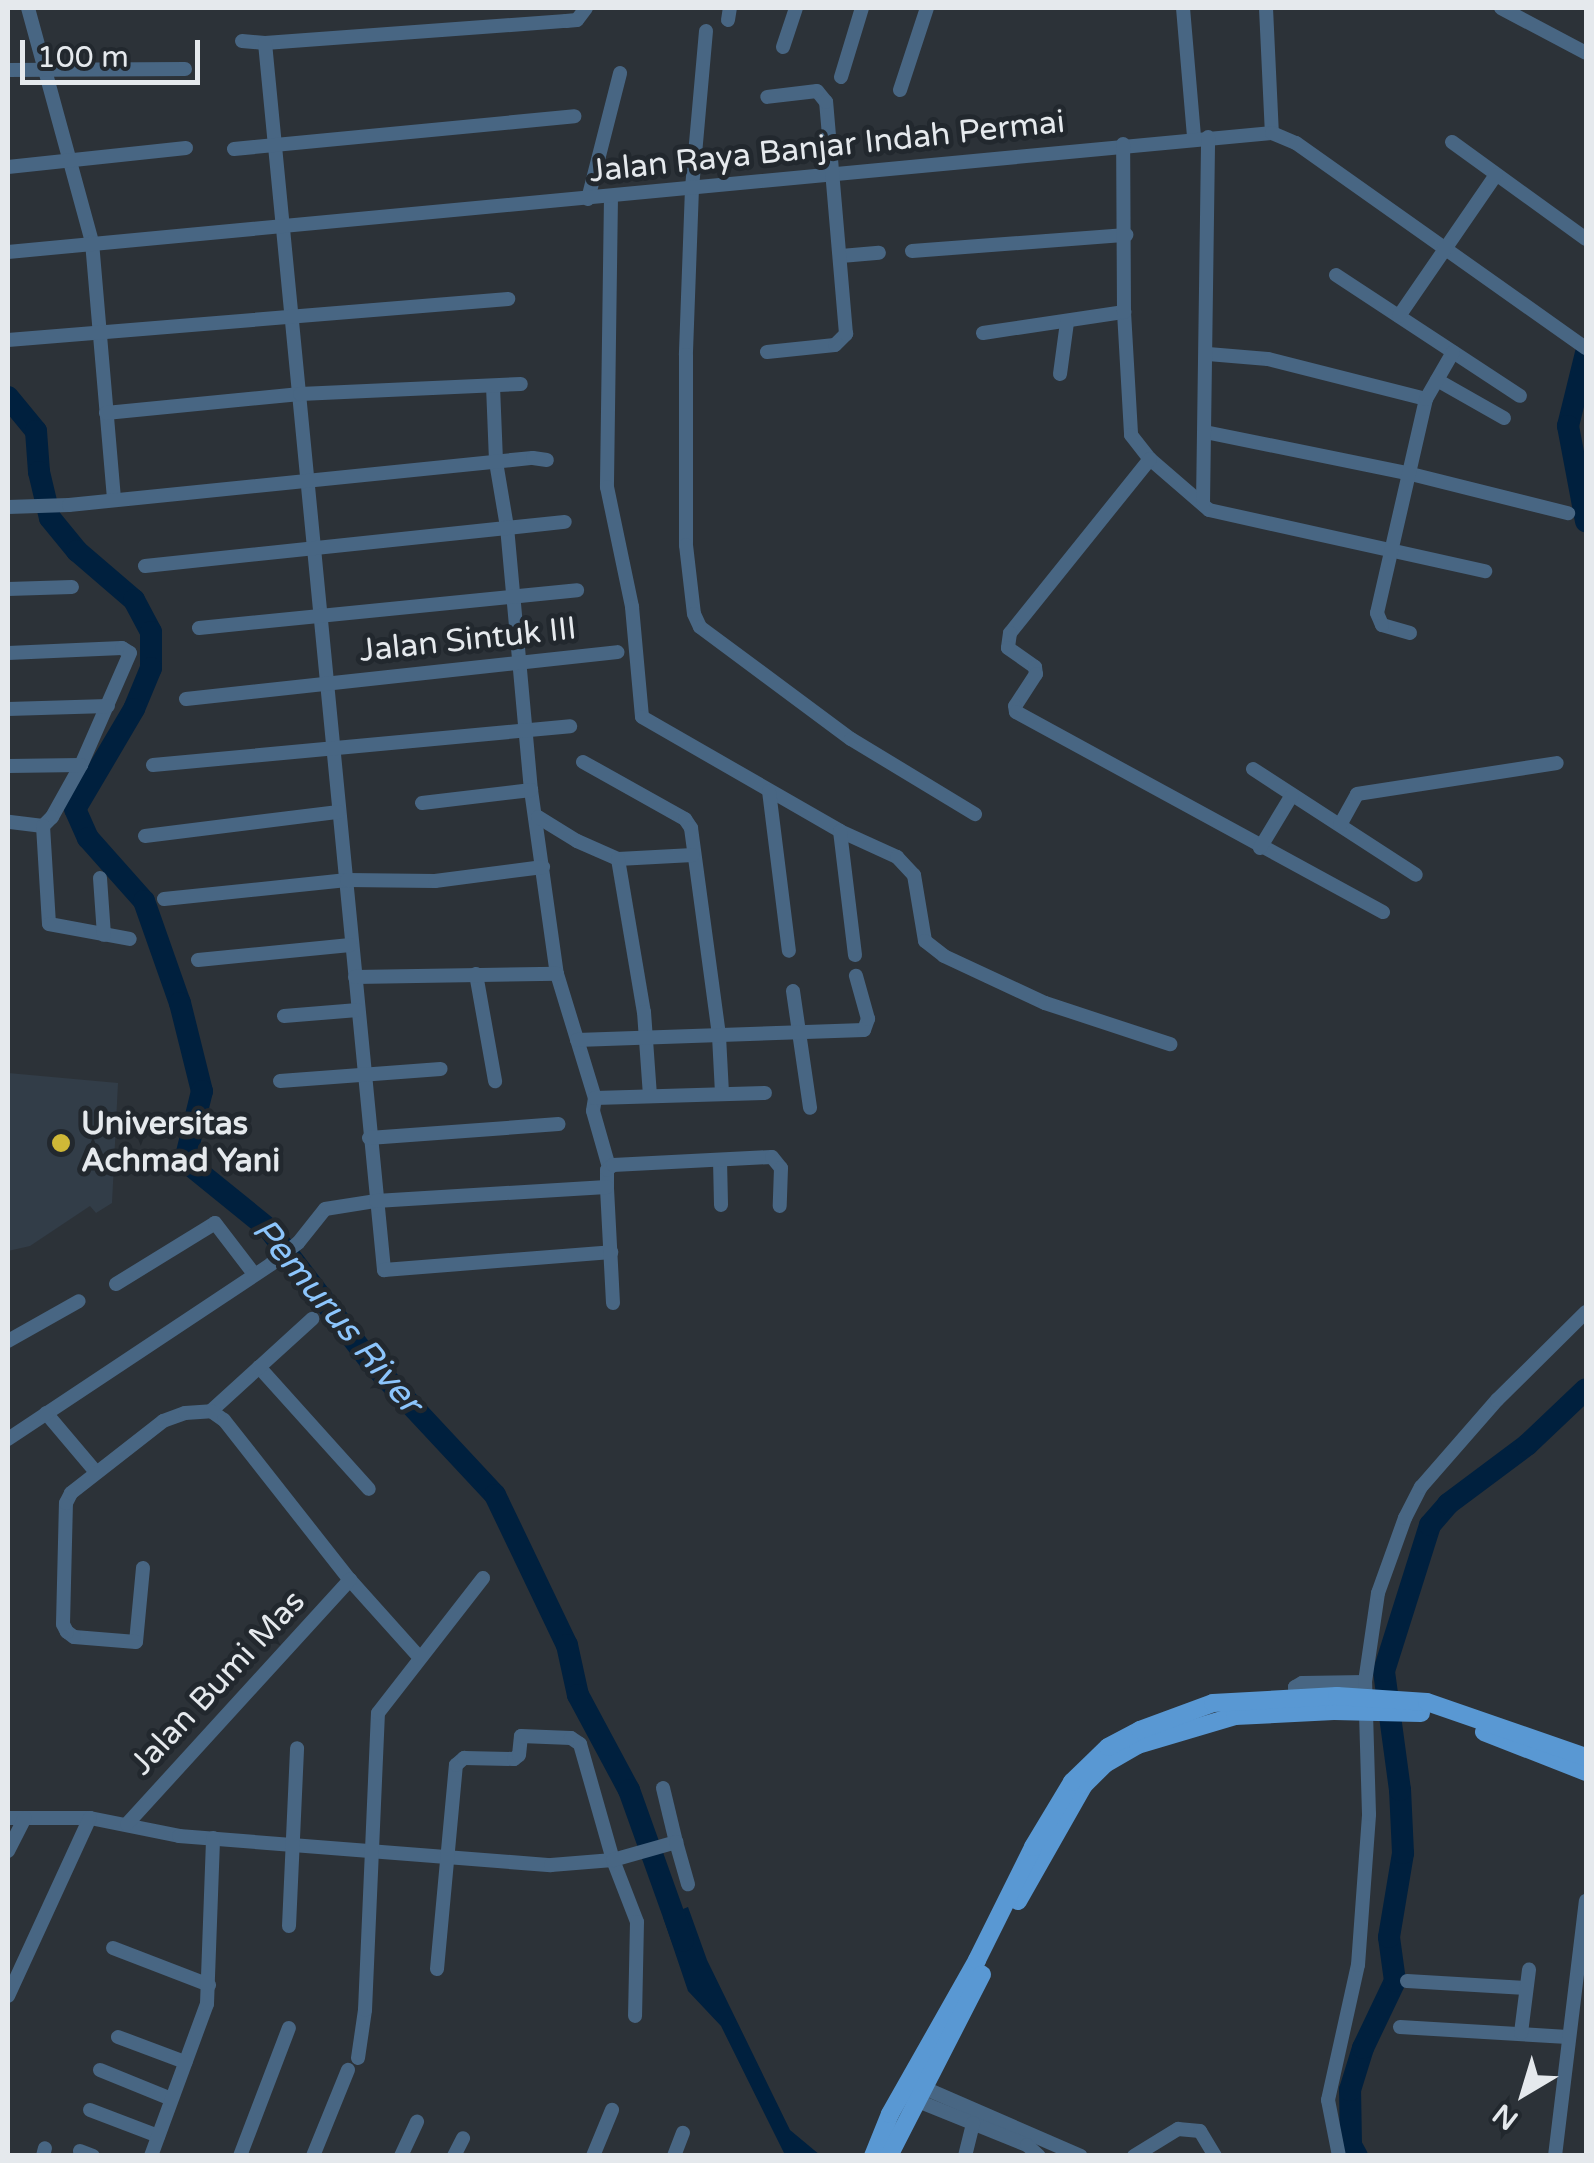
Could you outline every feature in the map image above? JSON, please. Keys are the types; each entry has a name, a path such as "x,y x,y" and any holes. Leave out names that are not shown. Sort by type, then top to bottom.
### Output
{"main road":[{"path":"873,2156 913,2094 1084,1785 1106,1764 1138,1745 1196,1717 1336,1703 1427,1708 1586,1757"},
{"path":"1427,1708 1586,1772"},
{"path":"889,2156 913,2094"}],"street":[{"path":"28,8 92,242 114,499"},
{"path":"242,41 266,43 566,22 577,20 586,8"},
{"path":"784,48 796,8"},
{"path":"840,77 862,8"},
{"path":"900,90 928,8"},
{"path":"1183,8 1201,137 1208,354 1203,504"},
{"path":"1266,8 1272,133 1296,142 1581,344"},
{"path":"1501,8 1586,53"},
{"path":"706,31 692,188 685,456 686,545 696,622 851,740 975,814"},
{"path":"266,43 285,228 289,318 300,394 368,1138 384,1270 611,1252"},
{"path":"8,70 185,68"},
{"path":"588,199 620,74"},
{"path":"766,352 844,340 841,256 826,102 817,91 767,97"},
{"path":"234,149 574,116"},
{"name":"Jalan Raya Banjar Indah Permai","path":"8,252 588,199 1123,144 1272,133"},
{"path":"1452,142 1586,239"},
{"path":"1123,144 1124,312 1129,428 1135,444 1220,515 1485,571"},
{"path":"8,168 186,148"},
{"path":"1399,316 1496,175"},
{"path":"611,196 607,486 632,607 639,708 648,722 908,867 914,875 925,940 944,956 1045,1002 1170,1044"},
{"path":"912,251 1126,235"},
{"path":"841,256 879,253"},
{"path":"1336,275 1520,396"},
{"path":"8,340 508,299"},
{"path":"983,332 1124,312"},
{"path":"1060,374 1066,322"},
{"path":"1410,633 1377,620 1426,399 1454,352"},
{"path":"1208,354 1268,360 1426,399"},
{"path":"1437,380 1504,418"},
{"path":"106,413 300,394 522,384"},
{"path":"493,386 496,462 507,527 531,790 538,817 557,974 610,1167 606,1187 613,1303"},
{"path":"1205,432 1411,474 1568,513"},
{"path":"1150,459 1010,632 1008,648 1035,668 1036,674 1015,706 1016,712 1383,912"},
{"path":"8,507 68,505 548,460"},
{"path":"145,566 565,522"},
{"path":"8,589 72,587"},
{"path":"199,628 577,590"},
{"path":"8,653 128,650 129,660 81,766 43,826 50,924 130,939"},
{"name":"Jalan Sintuk III","path":"186,698 617,652"},
{"path":"8,709 108,706"},
{"path":"153,765 570,726"},
{"path":"584,762 685,819 691,828 719,1036 722,1094"},
{"path":"1340,825 1357,794 1557,763"},
{"path":"8,766 81,766"},
{"path":"1253,770 1416,875"},
{"path":"422,803 531,790"},
{"path":"770,791 789,951"},
{"path":"1260,848 1292,795"},
{"path":"145,836 339,812"},
{"path":"538,817 577,842 618,859 693,854"},
{"path":"8,822 43,826"},
{"path":"840,831 855,955"},
{"path":"618,859 646,1040 650,1096"},
{"path":"164,899 347,880 435,880 543,866"},
{"path":"100,878 104,934"},
{"path":"198,960 350,944"},
{"path":"476,974 495,1081"},
{"path":"354,977 557,974"},
{"path":"577,1040 799,1034 867,1028 856,976"},
{"path":"793,991 810,1108"},
{"path":"284,1016 358,1010"},
{"path":"280,1080 441,1069"},
{"path":"594,1098 765,1093"},
{"path":"368,1138 558,1124"},
{"path":"610,1167 776,1159 781,1168 780,1206"},
{"path":"720,1160 721,1205"},
{"path":"8,1439 271,1264 298,1243 325,1209 376,1201 606,1187"},
{"path":"116,1284 215,1223 254,1274"},
{"path":"8,1340 79,1301"},
{"path":"1339,2156 1328,2100 1358,1965 1369,1814 1365,1682 1378,1593 1404,1518 1421,1487 1497,1400 1586,1312"},
{"path":"143,1568 136,1642 74,1637 64,1628 66,1503 96,1471 163,1421 211,1411 312,1319"},
{"path":"259,1367 368,1489"},
{"path":"211,1411 224,1420 350,1580 419,1656"},
{"path":"46,1412 96,1471"},
{"path":"358,2058 378,1713 483,1578"},
{"name":"Jalan Bumi Mas","path":"127,1824 350,1580"},
{"path":"1296,1705 1296,1687 1302,1683 1365,1682"},
{"path":"437,1969 458,1761 514,1759 519,1754 519,1736 571,1738 583,1748 612,1860 638,1922 635,2016"},
{"path":"289,1926 298,1748"},
{"path":"663,1788 670,1843 688,1884"},
{"path":"8,1818 90,1818 213,1838 570,1866 612,1860 670,1843"},
{"path":"8,1851 24,1818"},
{"path":"8,1996 90,1818"},
{"path":"150,2156 202,2022 210,1985 213,1838"},
{"path":"1555,2156 1586,1901"},
{"path":"112,1948 210,1985"},
{"path":"1521,2033 1529,1970"},
{"path":"1407,1981 1526,1988"},
{"path":"1400,2027 1568,2038"},
{"path":"240,2156 289,2028"},
{"path":"118,2037 185,2062"},
{"path":"100,2070 172,2098"},
{"path":"313,2156 348,2070"},
{"path":"913,2094 1028,2145 1039,2156"},
{"path":"913,2094 1080,2156"},
{"path":"90,2110 158,2136"},
{"path":"593,2156 612,2110"},
{"path":"402,2156 417,2122"},
{"path":"965,2156 973,2123"},
{"path":"1134,2156 1178,2129 1200,2131 1215,2156"},
{"path":"674,2156 683,2133"},
{"path":"454,2156 462,2138"}],"shaded area":[{"name":"Universitas Achmad Yani","path":"8,1073 118,1083 112,1203 96,1213 90,1206 30,1246 8,1251"}],"water":[{"path":"688,1907 707,1960 790,2130 820,2155 785,2155 721,2026 688,1991 663,1917"}],"waterway":[{"path":"1586,353 1568,426 1586,521"},
{"name":"Pemurus River","path":"8,397 36,431 39,472 50,518 77,551 134,600 151,632 151,668 134,709 75,809 88,838 144,901 180,1003 202,1091 185,1161 269,1229 370,1361 495,1495 567,1645 578,1695 629,1790 683,1941"},
{"path":"1357,2156 1351,2145 1350,2090 1363,2048 1395,1981 1389,1937 1403,1853 1400,1790 1384,1671 1430,1525 1448,1504 1527,1445 1586,1389"}],"place":[{"name":"Universitas Achmad Yani","path":"61,1143"}]}
